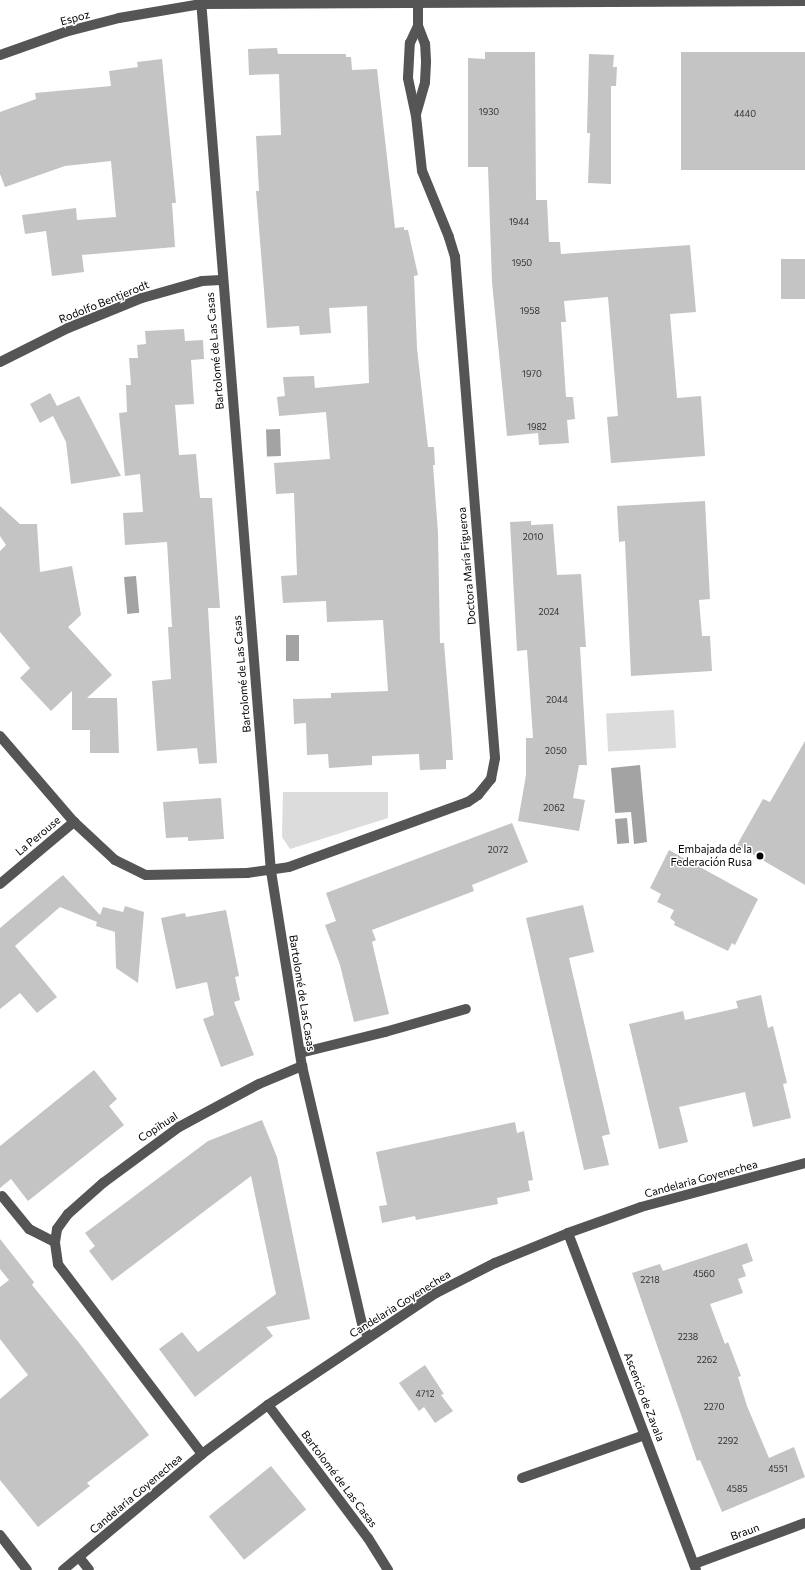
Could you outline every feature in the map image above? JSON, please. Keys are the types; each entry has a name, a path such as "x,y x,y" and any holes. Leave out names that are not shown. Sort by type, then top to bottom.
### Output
{"street":[{"name":"Espoz","path":"0,55 65,32 119,18 201,2 418,3 805,1"},
{"name":"Bartolomé de Las Casas","path":"201,2 221,280 271,871 302,1066 362,1323 368,1337"},
{"name":"Doctora María Figueroa","path":"416,116 425,82 426,61 424,44 418,26 418,3"},
{"name":"Doctora María Figueroa","path":"0,736 74,822 115,860 146,875 271,871 289,867 468,802 485,788 494,768 495,758 454,257 449,237 422,170 416,116 407,62 410,43 418,26"},
{"name":"Rodolfo Bentjerodt","path":"0,362 68,328 142,298 178,287 221,280"},
{"name":"La Perouse","path":"0,884 74,822"},
{"path":"300,1053 384,1032 466,1009"},
{"name":"Copihual","path":"202,1454 58,1264 55,1242 57,1229 68,1214 140,1154 218,1104 302,1066"},
{"name":"Candelaria Goyenechea","path":"63,1570 202,1454 268,1405 368,1337 442,1290 494,1263 568,1233 641,1207 805,1163"},
{"path":"2,1196 29,1229 55,1242"},
{"name":"Ascencio de Zavala","path":"568,1233 695,1567"},
{"name":"Bartolomé de Las Casas","path":"268,1405 368,1538 388,1570"},
{"path":"522,1478 645,1435"},
{"name":"Braun","path":"695,1567 805,1523"},
{"path":"0,1535 27,1570"},
{"path":"79,1557 90,1570"}],"shaded area":[{"path":"266,429 280,429 281,456 267,456"},
{"path":"136,576 139,613 127,614 124,577"},
{"path":"286,635 299,635 299,661 286,661"},
{"path":"674,710 676,748 608,752 606,714"},
{"path":"640,765 647,842 634,844 631,812 615,813 611,768"},
{"path":"283,792 388,792 388,818 290,849 282,837"},
{"path":"627,818 629,843 617,844 615,819"}],"building":[{"path":"277,48 278,54 346,54 346,57 351,57 352,70 377,69 395,228 404,227 404,230 408,230 418,275 414,276 417,348 428,447 434,447 435,465 433,465 438,533 440,643 444,643 453,760 446,760 446,769 420,770 419,754 372,756 372,765 329,768 328,754 307,755 306,723 294,724 293,699 331,698 331,693 388,691 383,620 327,622 326,601 283,603 281,576 297,575 294,493 276,494 274,463 330,459 326,412 279,416 277,397 285,396 283,377 314,376 315,388 369,383 367,306 329,308 331,333 300,335 299,326 267,328 256,191 259,191 256,136 281,135 279,74 249,75 248,49"},
{"path":"485,52 535,52 536,200 547,200 549,242 560,242 561,254 690,245 696,312 670,314 677,398 701,396 705,456 611,463 607,417 618,416 608,297 564,301 566,322 561,322 566,397 573,397 575,419 567,420 569,443 539,445 538,433 507,436 492,282 488,167 468,167 468,58 485,59"},
{"path":"681,52 805,52 805,170 681,170"},
{"path":"589,54 614,55 613,67 617,67 616,86 611,86 611,184 588,183 590,133 587,133"},
{"path":"162,59 176,203 172,203 175,247 82,255 84,272 52,276 46,231 25,234 22,215 76,208 77,220 116,217 111,161 65,166 5,187 0,174 0,112 36,99 35,93 111,86 109,71 138,67 137,62"},
{"path":"781,259 805,259 805,299 781,299"},
{"path":"184,329 185,341 203,340 204,359 191,360 194,404 175,405 179,455 196,454 200,498 212,498 220,608 208,608 217,763 199,764 197,748 157,751 152,681 171,679 168,627 172,627 167,542 125,545 123,513 143,512 140,474 125,476 119,413 127,412 126,385 131,385 129,358 138,358 137,345 146,344 145,331"},
{"path":"50,393 57,406 79,396 121,476 71,484 66,442 53,416 40,423 30,404"},
{"path":"705,501 710,599 699,600 702,636 710,636 712,671 631,676 625,541 619,542 617,506"},
{"path":"0,506 20,524 37,524 40,572 72,566 81,615 68,627 112,675 87,698 117,698 119,753 90,753 90,730 72,730 72,691 51,711 20,678 30,668 0,632 0,551 6,545 0,536"},
{"path":"531,521 531,525 553,524 557,575 581,574 586,647 580,647 587,765 579,765 573,798 585,800 579,831 518,821 526,775 526,738 533,738 527,650 517,651 510,522"},
{"path":"805,741 805,885 737,845 763,799 770,802"},
{"path":"221,798 224,839 188,841 188,837 166,838 163,802"},
{"path":"512,823 528,862 472,885 474,891 372,930 376,940 372,942 389,1014 354,1022 340,965 325,925 336,921 326,893"},
{"path":"669,850 758,899 735,945 732,943 728,951 674,925 675,922 670,918 674,910 657,902 661,894 650,888"},
{"path":"63,875 100,915 103,907 123,912 125,906 144,912 138,983 116,968 115,932 96,926 97,922 60,907 15,946 57,997 37,1013 20,993 0,1009 0,928"},
{"path":"583,905 594,952 569,958 610,1134 602,1136 609,1165 584,1170 526,918"},
{"path":"226,910 239,976 235,977 240,1000 234,1002 254,1055 221,1067 203,1019 214,1015 207,982 176,989 161,918 185,913 186,917"},
{"path":"761,995 768,1028 773,1026 787,1083 783,1084 791,1118 753,1127 745,1092 679,1107 688,1142 659,1149 629,1024 683,1011 685,1020 738,1008 736,1001"},
{"path":"94,1070 117,1099 109,1106 124,1125 28,1201 11,1179 0,1188 0,1146"},
{"path":"262,1120 277,1157 310,1319 266,1327 273,1336 195,1397 159,1349 182,1332 198,1352 276,1294 251,1176 112,1281 89,1251 95,1246 85,1233 208,1141"},
{"path":"515,1122 517,1133 524,1131 533,1180 528,1181 530,1191 497,1198 498,1204 416,1220 415,1216 382,1223 379,1206 387,1205 376,1152"},
{"path":"0,1239 34,1282 32,1285 80,1344 149,1435 87,1483 90,1486 38,1527 0,1480 0,1399 28,1375 0,1339 0,1287 9,1280 0,1269"},
{"path":"747,1243 753,1261 742,1265 746,1276 738,1279 743,1293 710,1304 725,1344 728,1342 741,1376 738,1377 747,1406 769,1458 794,1447 805,1477 722,1512 700,1460 697,1461 632,1273 660,1264 663,1271"},
{"path":"425,1365 444,1394 441,1395 453,1411 435,1423 424,1407 419,1411 399,1383"},
{"path":"271,1466 306,1510 244,1560 209,1516"}],"place":[{"name":"Embajada de la Federación Rusa","path":"760,856"}]}
